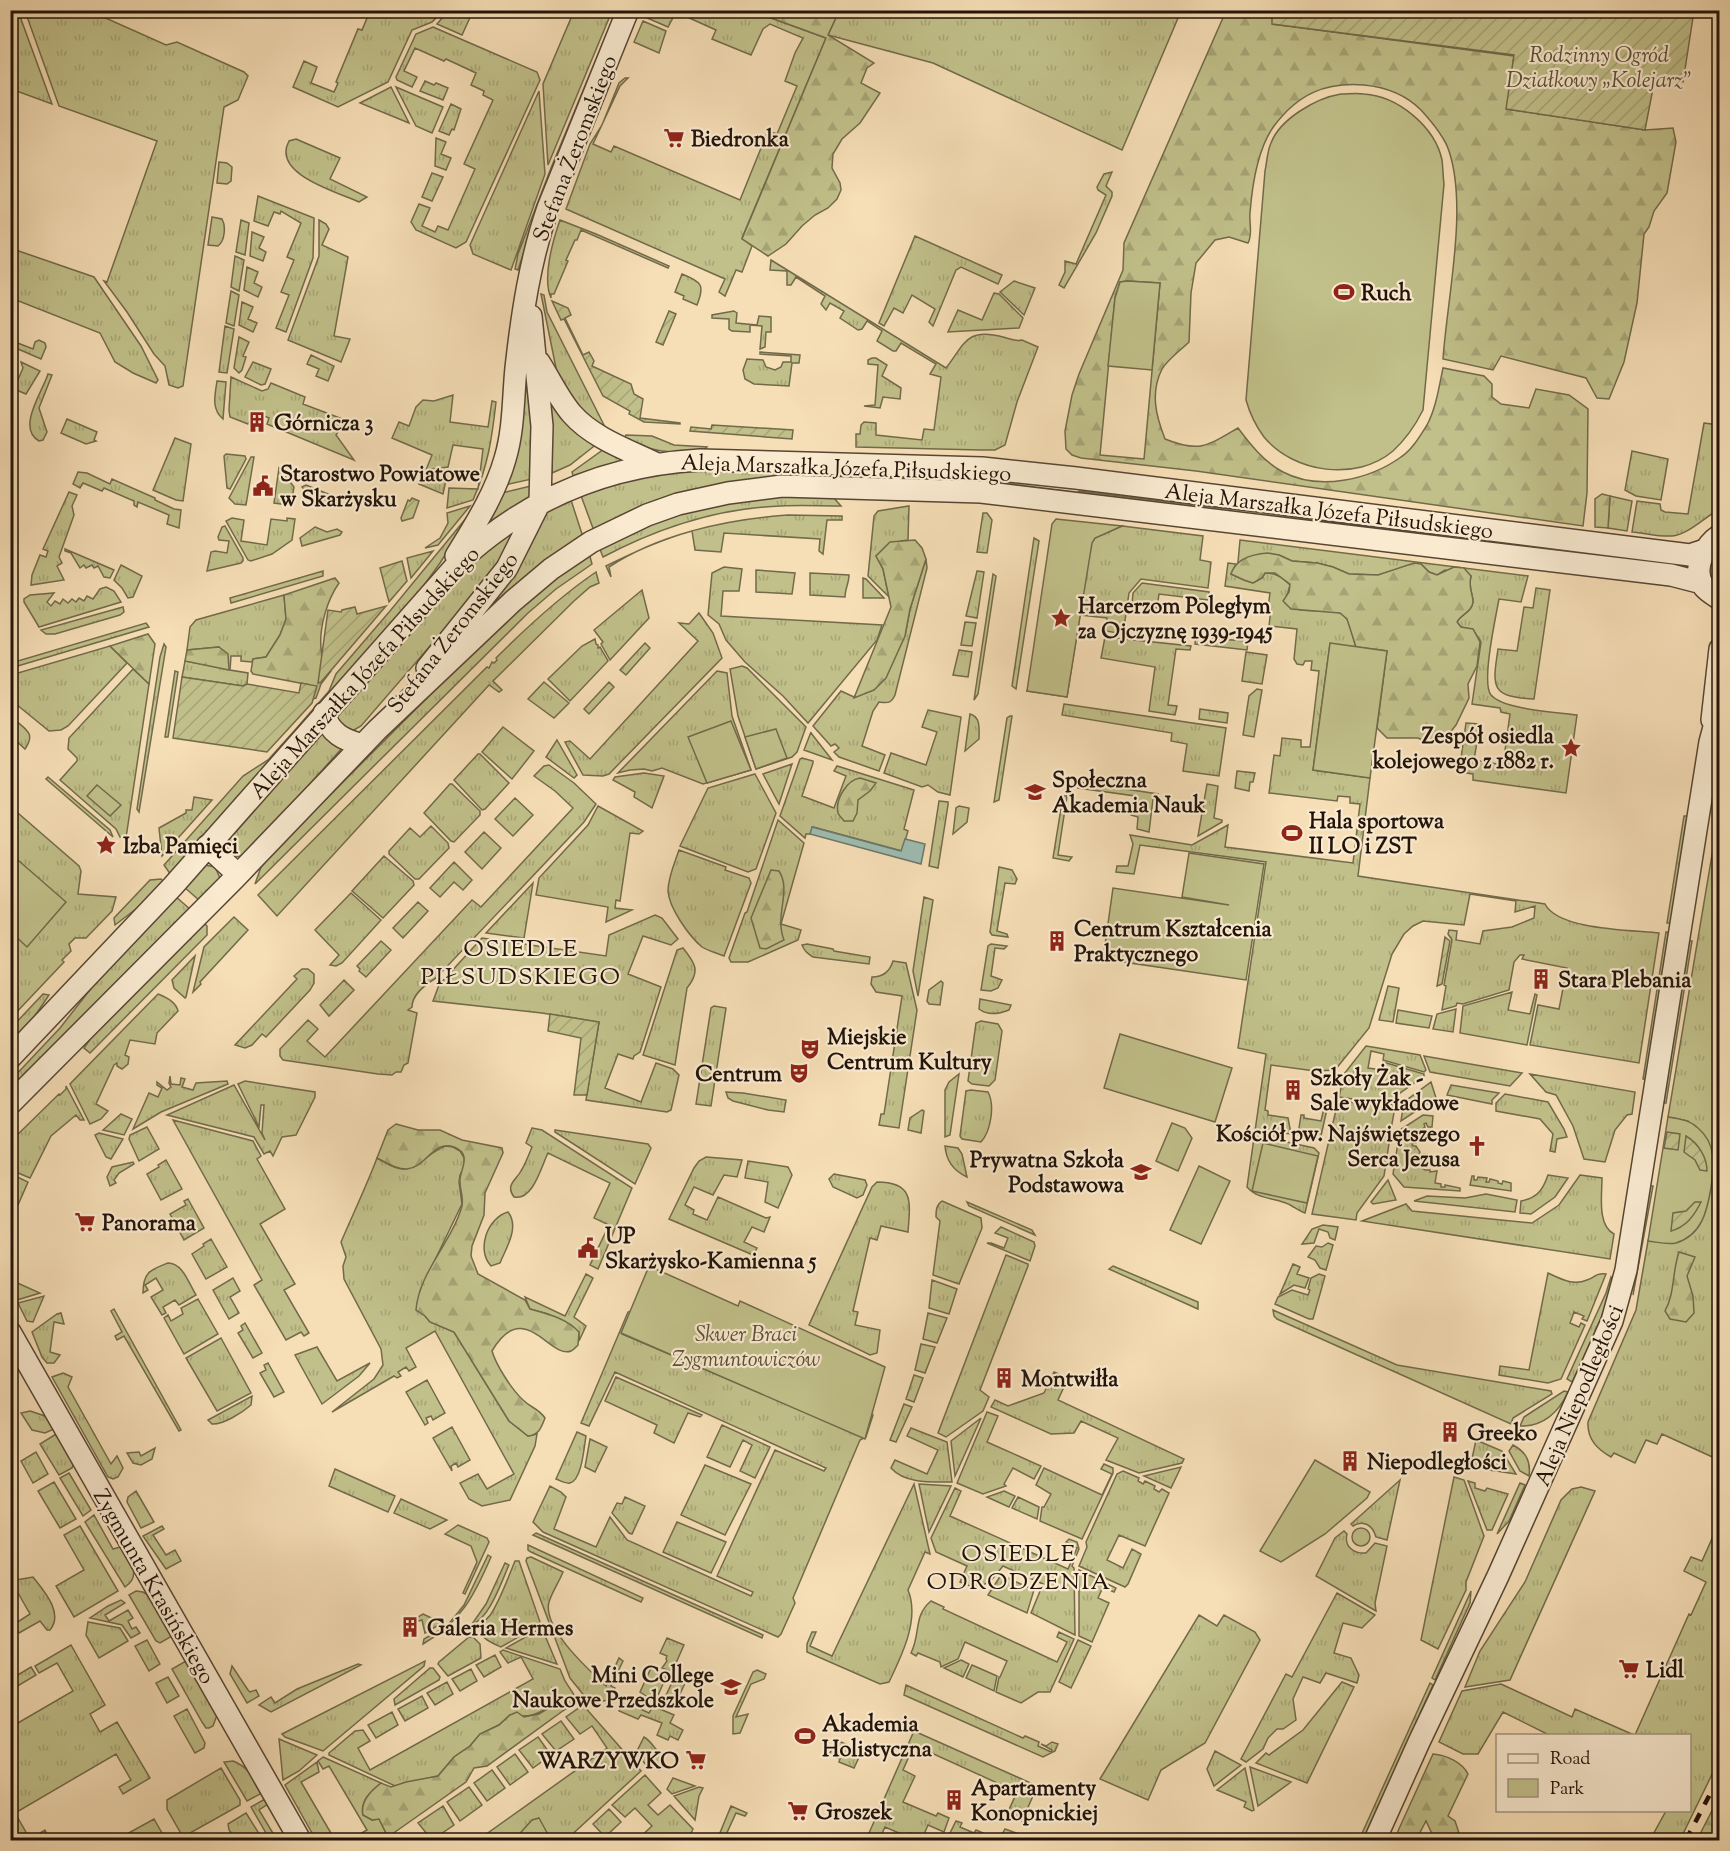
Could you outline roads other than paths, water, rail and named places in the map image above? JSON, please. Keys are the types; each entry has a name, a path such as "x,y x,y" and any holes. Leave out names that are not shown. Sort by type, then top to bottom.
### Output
{"street":[{"name":"Stefana Żeromskiego","path":"440,582 484,508 506,457 511,430 516,367 533,253 548,208 628,10"},
{"name":"Stefana Żeromskiego","path":"370,738 500,577 540,502 543,451 528,288"},
{"name":"Stefana Żeromskiego","path":"536,356 562,401 580,422 606,439 657,464"},
{"name":"Aleja Marszałka Józefa Piłsudskiego","path":"10,1058 207,846 440,582 486,539 540,502 597,479 657,464 713,460 982,468 1690,555 1712,542"},
{"name":"Aleja Marszałka Józefa Piłsudskiego","path":"10,1104 235,878 370,738 513,601 568,557 606,534 661,510 710,496 750,489 822,486 981,492 1671,575 1702,584"},
{"path":"1712,542 1701,558 1699,569 1702,584 1719,599"},
{"name":"Aleja Niepodległości","path":"1375,1840 1498,1576 1619,1302 1710,742 1719,649"},
{"name":"Aleja Niepodległości","path":"1710,742 1719,705"},
{"path":"324,713 326,722 340,738 370,738"},
{"path":"207,846 232,868 235,878"},
{"name":"Zygmunta Krasińskiego","path":"10,1332 300,1840"}],"railway":[{"path":"1686,1840 1720,1775"}],"place":[{"name":"Biedronka","path":"674,138"},
{"name":"Ruch","path":"1344,292"},
{"name":"Górnicza 3","path":"257,422"},
{"name":"Starostwo Powiatowe w Skarżysku","path":"263,486"},
{"name":"Harcerzom Poległym za Ojczyznę 1939-1945","path":"1061,618"},
{"name":"Zespół osiedla kolejowego z 1882 r.","path":"1571,748"},
{"name":"Społeczna Akademia Nauk","path":"1035,792"},
{"name":"Hala sportowa II LO i ZST","path":"1292,833"},
{"name":"Izba Pamięci","path":"106,845"},
{"name":"Centrum Kształcenia Praktycznego","path":"1057,941"},
{"name":"Stara Plebania","path":"1541,979"},
{"name":"Miejskie Centrum Kultury","path":"810,1049"},
{"name":"Centrum","path":"799,1073"},
{"name":"Szkoły Żak - Sale wykładowe","path":"1293,1090"},
{"name":"Kościół pw. Najświętszego Serca Jezusa","path":"1477,1146"},
{"name":"Prywatna Szkoła Podstawowa","path":"1141,1172"},
{"name":"Panorama","path":"85,1222"},
{"name":"UP Skarżysko-Kamienna 5","path":"588,1248"},
{"name":"Montwiłła","path":"1004,1378"},
{"name":"Greeko","path":"1450,1432"},
{"name":"Niepodległości","path":"1350,1461"},
{"name":"Galeria Hermes","path":"410,1627"},
{"name":"Lidl","path":"1629,1669"},
{"name":"Mini College Naukowe Przedszkole","path":"731,1687"},
{"name":"Akademia Holistyczna","path":"805,1736"},
{"name":"WARZYWKO","path":"696,1760"},
{"name":"Apartamenty Konopnickiej","path":"954,1800"},
{"name":"Groszek","path":"798,1811"}],"district":[{"name":"OSIEDLE PIŁSUDSKIEGO","path":"521,962"},
{"name":"OSIEDLE ODRODZENIA","path":"1019,1567"}],"park label":[{"name":"Rodzinny Ogród Działkowy „Kolejarz”","path":"1599,66"},
{"name":"Skwer Braci Zygmuntowiczów","path":"746,1346"}]}
